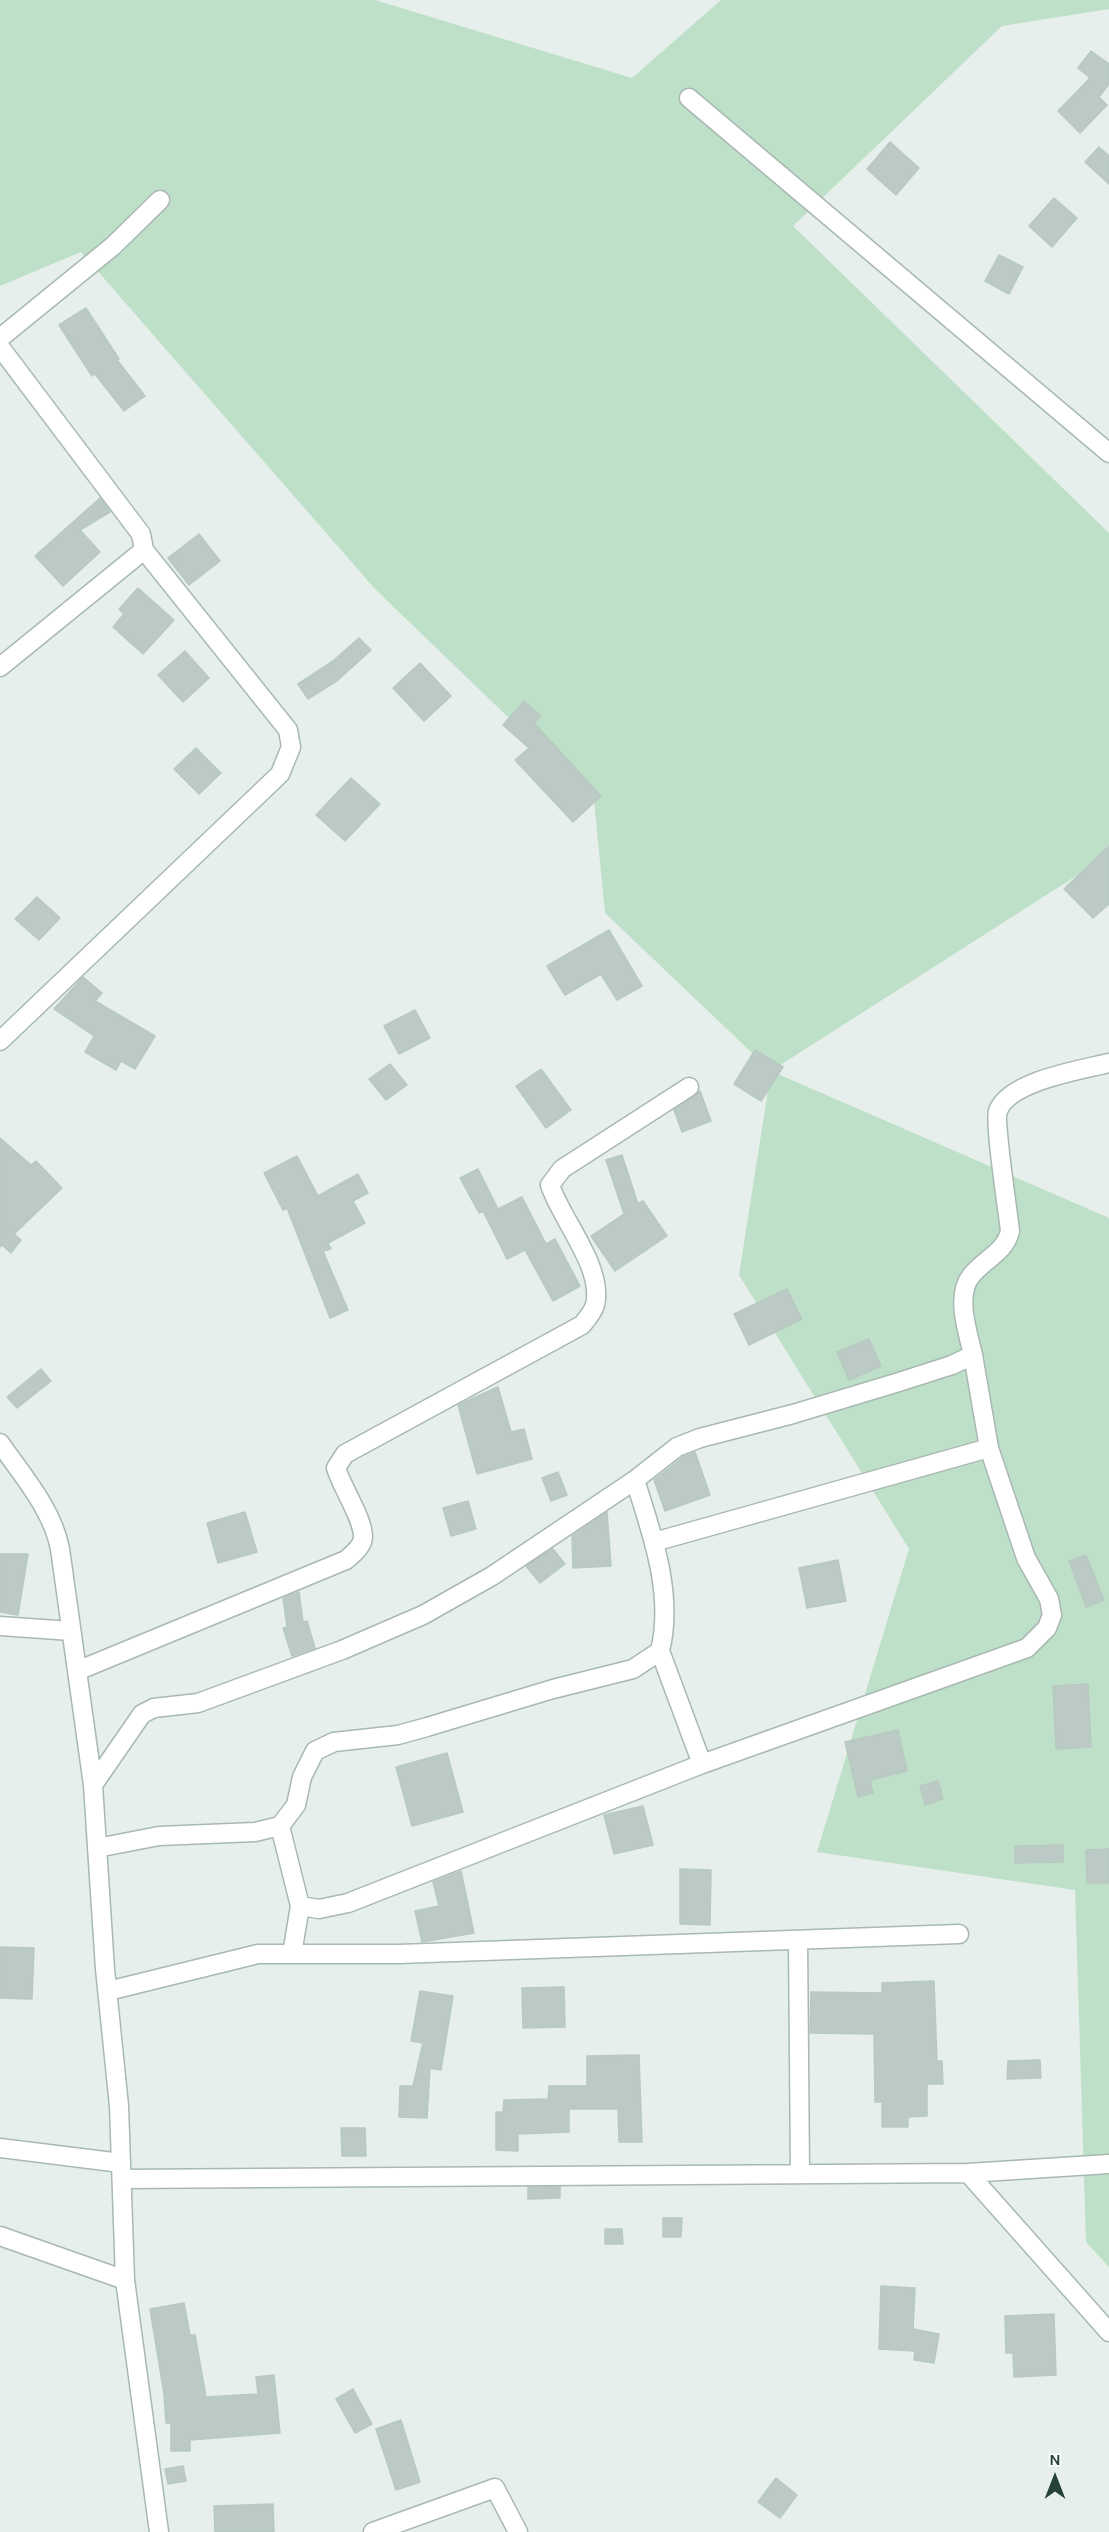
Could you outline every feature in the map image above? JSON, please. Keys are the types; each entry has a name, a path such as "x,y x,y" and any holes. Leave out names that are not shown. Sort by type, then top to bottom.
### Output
{"street":[{"path":"689,98 1109,453"},
{"path":"0,338 113,246 160,200"},
{"path":"0,347 141,534 144,550 288,730 291,747 280,774 0,1041"},
{"path":"0,667 144,550"},
{"path":"300,1906 319,1909 348,1904 702,1764 1027,1648 1047,1628 1052,1615 1049,1599 1026,1558 989,1448 964,1296 970,1277 1007,1243 1010,1231 998,1112 1010,1094 1058,1075 1109,1063"},
{"path":"77,1671 346,1560 358,1549 363,1538 359,1523 336,1468 345,1454 582,1325 595,1308 597,1292 592,1270 557,1206 550,1185 562,1169 689,1087"},
{"path":"93,1785 142,1714 154,1708 209,1699 342,1650 423,1615 492,1576 635,1480 677,1447 700,1438 793,1414 899,1382 952,1365 973,1355"},
{"path":"0,1443 36,1495 57,1536 77,1671 93,1785 119,2106 125,2280 159,2532"},
{"path":"654,1542 989,1448"},
{"path":"635,1480 654,1542 667,1626 660,1651 702,1764"},
{"path":"0,1626 71,1631"},
{"path":"97,1848 159,1836 255,1833 280,1826 296,1805 302,1777 315,1751 334,1742 398,1735 553,1689 633,1669 660,1651"},
{"path":"280,1826 300,1906 292,1954"},
{"path":"108,1990 258,1954 399,1954 959,1934"},
{"path":"798,1940 800,2174"},
{"path":"0,2148 122,2171 968,2173 1109,2164"},
{"path":"968,2173 1109,2332"},
{"path":"0,2236 125,2280"},
{"path":"373,2532 495,2488 518,2532"}],"green space":[{"path":"0,0 375,0 632,78 721,0 1109,0 1109,9 1002,26 793,226 1109,533 1109,855 771,1071 605,913 594,800 375,589 81,252 0,286"},
{"path":"771,1071 1109,1218 1109,2267 1086,2242 1075,1890 817,1852 909,1549 739,1275"}],"building":[{"path":"1091,51 1109,64 1109,84 1099,97 1107,105 1080,133 1058,111 1090,78 1078,68"},
{"path":"890,142 919,168 896,195 867,169"},
{"path":"1099,147 1109,156 1109,184 1085,162"},
{"path":"1054,198 1077,218 1052,247 1029,226"},
{"path":"999,255 1023,267 1009,294 985,281"},
{"path":"86,308 119,359 117,360 145,396 124,411 95,374 92,376 59,325"},
{"path":"100,498 110,512 80,530 100,552 63,586 35,556"},
{"path":"199,534 220,561 189,585 168,558"},
{"path":"138,588 174,620 143,654 113,627 124,614 119,609"},
{"path":"359,638 371,650 338,680 308,699 298,684 333,661"},
{"path":"185,651 209,678 183,702 158,675"},
{"path":"420,663 451,696 424,721 393,688"},
{"path":"524,701 541,716 534,723 601,796 573,822 515,760 529,748 503,725"},
{"path":"196,748 221,773 199,794 174,769"},
{"path":"351,778 380,804 345,841 316,815"},
{"path":"1109,846 1109,904 1093,918 1064,889"},
{"path":"37,897 60,918 39,940 15,919"},
{"path":"609,930 642,986 617,1000 601,974 565,995 547,966"},
{"path":"83,977 102,993 95,1001 155,1036 135,1069 121,1061 116,1070 85,1052 94,1036 54,1009"},
{"path":"415,1010 430,1038 399,1054 384,1026"},
{"path":"755,1050 783,1067 761,1101 734,1084"},
{"path":"390,1064 407,1085 386,1100 369,1079"},
{"path":"541,1069 571,1110 546,1128 516,1086"},
{"path":"700,1091 711,1121 682,1132 674,1110"},
{"path":"0,1138 31,1165 36,1161 62,1188 14,1234 21,1240 11,1253 2,1245 0,1247"},
{"path":"622,1155 638,1204 643,1201 667,1236 615,1271 591,1236 624,1214 606,1160"},
{"path":"297,1156 318,1196 358,1174 368,1193 353,1201 365,1223 328,1243 331,1249 323,1251 348,1310 330,1318 287,1208 283,1210 264,1173"},
{"path":"478,1169 498,1209 522,1197 546,1244 555,1239 580,1286 553,1301 525,1250 507,1259 483,1211 479,1213 460,1178"},
{"path":"787,1289 802,1319 749,1345 734,1314"},
{"path":"869,1339 881,1366 849,1380 837,1352"},
{"path":"41,1369 51,1381 17,1408 7,1397"},
{"path":"498,1387 511,1432 524,1429 532,1459 477,1474 458,1405"},
{"path":"695,1452 710,1495 665,1511 654,1480 683,1457"},
{"path":"558,1472 567,1495 551,1501 542,1478"},
{"path":"468,1501 476,1529 451,1536 443,1508"},
{"path":"245,1512 257,1552 218,1563 207,1523"},
{"path":"607,1512 611,1566 573,1568 572,1536"},
{"path":"553,1549 565,1564 540,1583 526,1566"},
{"path":"0,1554 28,1554 18,1615 0,1612"},
{"path":"1086,1555 1104,1600 1086,1607 1069,1561"},
{"path":"838,1560 846,1601 807,1608 799,1568"},
{"path":"299,1592 303,1622 307,1621 315,1648 292,1656 283,1628 287,1627 283,1598"},
{"path":"1088,1684 1091,1747 1056,1749 1053,1686"},
{"path":"898,1730 907,1771 870,1780 873,1793 858,1797 845,1742"},
{"path":"447,1753 463,1812 412,1826 396,1767"},
{"path":"938,1781 943,1799 925,1805 920,1786"},
{"path":"643,1806 653,1845 614,1854 604,1815"},
{"path":"1063,1845 1063,1862 1015,1863 1015,1846"},
{"path":"1109,1849 1109,1883 1087,1883 1086,1850"},
{"path":"680,1869 711,1870 710,1925 680,1924"},
{"path":"461,1871 474,1933 422,1942 415,1911 439,1906 433,1882"},
{"path":"0,1947 34,1948 32,1999 0,1998"},
{"path":"934,1981 937,2061 942,2061 943,2084 927,2084 927,2116 908,2117 908,2127 882,2127 882,2102 875,2102 874,2034 810,2033 811,1992 882,1993 882,1983"},
{"path":"564,1987 565,2027 523,2028 522,1988"},
{"path":"420,1991 453,1996 441,2070 430,2068 427,2118 399,2117 400,2086 413,2086 423,2043 411,2041"},
{"path":"639,2055 642,2142 619,2142 618,2109 569,2109 569,2132 518,2134 518,2151 496,2150 496,2112 503,2112 504,2100 548,2099 549,2086 587,2086 587,2056"},
{"path":"1040,2060 1041,2078 1007,2079 1008,2061"},
{"path":"341,2128 365,2128 366,2156 342,2156"},
{"path":"528,2187 560,2187 560,2198 528,2199"},
{"path":"663,2218 682,2218 681,2237 663,2237"},
{"path":"605,2229 622,2229 623,2244 605,2244"},
{"path":"881,2286 915,2288 913,2329 939,2334 934,2363 914,2360 915,2351 879,2349"},
{"path":"184,2303 190,2335 195,2335 206,2397 258,2394 256,2377 274,2375 280,2433 190,2440 190,2451 171,2451 171,2423 166,2423 164,2394 150,2309"},
{"path":"1054,2314 1056,2375 1014,2377 1013,2353 1006,2353 1005,2316"},
{"path":"353,2389 372,2424 355,2433 336,2399"},
{"path":"401,2420 420,2482 396,2490 376,2429"},
{"path":"183,2466 186,2481 168,2484 165,2469"},
{"path":"776,2478 797,2495 780,2518 758,2502"},
{"path":"273,2504 274,2532 215,2532 214,2506"}]}
